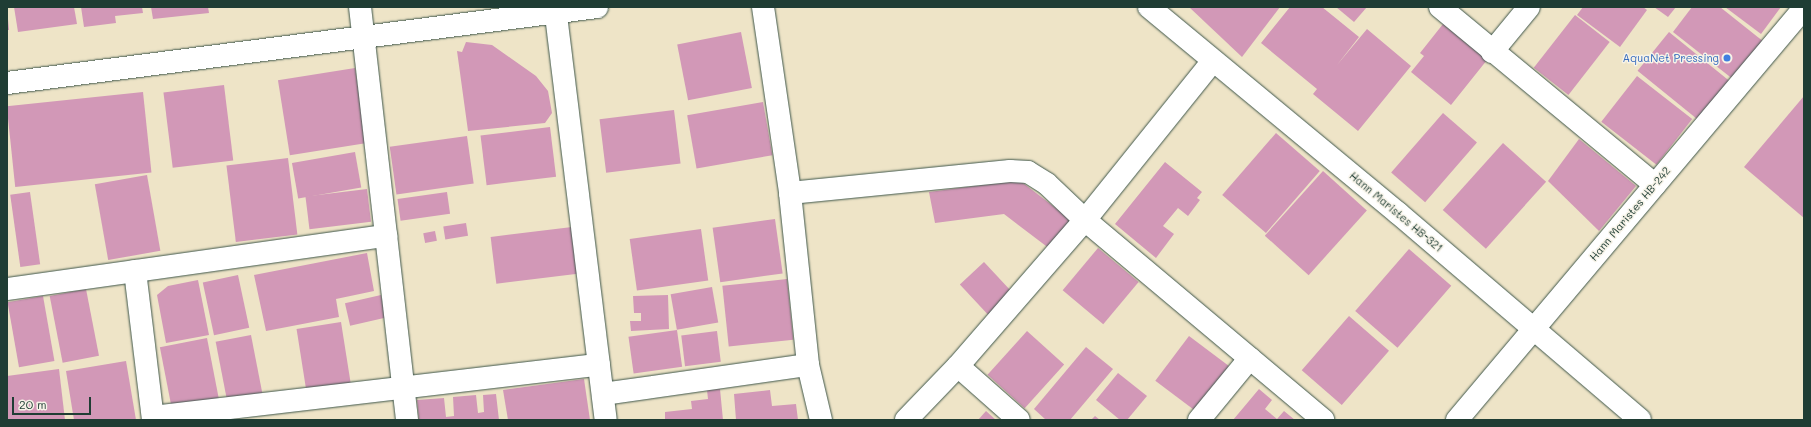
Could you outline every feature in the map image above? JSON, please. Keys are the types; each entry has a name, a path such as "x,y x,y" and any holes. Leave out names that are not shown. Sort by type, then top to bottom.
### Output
{"street":[{"path":"360,7 407,420"},
{"path":"7,83 363,37 555,10 597,7"},
{"path":"763,7 790,193 808,365 821,420"},
{"name":"Hann Maristes HB-321","path":"1149,7 1398,213 1640,420"},
{"path":"1440,7 1492,52 1655,185"},
{"path":"1492,52 1529,7"},
{"name":"Hann Maristes HB-242","path":"1457,420 1532,329 1804,8"},
{"path":"555,10 606,420"},
{"path":"906,420 958,366 1085,220 1213,61"},
{"path":"790,193 1010,171 1028,172 1047,184 1085,220 1323,420"},
{"path":"7,289 386,236"},
{"path":"135,271 153,419 599,365"},
{"path":"1198,420 1250,358"},
{"path":"603,394 808,365"},
{"path":"958,366 1019,420"}],"building":[{"path":"14,7 74,7 77,24 18,32"},
{"path":"81,7 142,7 143,13 115,16 116,23 84,27"},
{"path":"151,7 208,7 209,13 153,19"},
{"path":"1189,7 1280,7 1242,57"},
{"path":"1290,7 1322,7 1359,37 1337,65 1367,29 1411,66 1358,131 1313,94 1317,89 1261,43"},
{"path":"1336,7 1367,7 1354,22"},
{"path":"1583,7 1643,7 1647,10 1620,47 1577,15"},
{"path":"1654,7 1676,7 1668,17"},
{"path":"1692,7 1720,7 1764,42 1734,80 1673,32"},
{"path":"1725,7 1781,7 1761,34"},
{"path":"1575,15 1610,42 1568,95 1534,68"},
{"path":"8,19 9,30 7,30"},
{"path":"1443,24 1487,60 1451,105 1411,72 1424,56 1420,53"},
{"path":"741,32 752,88 688,100 677,44"},
{"path":"1669,32 1732,83 1700,122 1638,71"},
{"path":"466,42 492,45 536,76 548,91 552,113 545,123 468,131 457,51 462,52"},
{"path":"355,68 367,143 290,155 278,80"},
{"path":"1637,76 1692,119 1656,165 1601,122"},
{"path":"224,85 233,160 173,168 163,92"},
{"path":"143,92 151,173 15,187 7,106"},
{"path":"1804,96 1804,218 1744,167"},
{"path":"763,102 772,155 697,169 687,115"},
{"path":"674,110 681,164 606,173 600,119"},
{"path":"1443,113 1477,143 1425,202 1391,173"},
{"path":"550,127 556,177 487,185 481,136"},
{"path":"1276,133 1320,171 1266,233 1222,195"},
{"path":"467,136 474,184 396,194 390,147"},
{"path":"1579,139 1636,186 1599,231 1548,181"},
{"path":"1503,143 1546,182 1486,249 1443,210"},
{"path":"355,152 361,187 298,199 292,163"},
{"path":"288,158 297,234 236,242 226,166"},
{"path":"1165,162 1202,192 1197,198 1200,200 1188,216 1178,208 1163,226 1174,234 1156,258 1115,224"},
{"path":"1323,171 1367,210 1309,275 1265,236"},
{"path":"147,175 160,251 108,260 95,184"},
{"path":"1019,180 1074,222 1050,249 1004,214 935,223 929,192"},
{"path":"367,189 371,222 309,229 305,197"},
{"path":"30,192 40,264 20,267 10,195"},
{"path":"447,192 450,214 401,221 397,199"},
{"path":"775,219 783,273 720,282 713,228"},
{"path":"466,223 468,236 445,239 443,227"},
{"path":"572,227 578,274 496,284 491,237"},
{"path":"701,229 708,280 637,291 630,239"},
{"path":"435,231 437,241 425,243 423,233"},
{"path":"1098,248 1139,282 1103,324 1063,290"},
{"path":"1409,249 1451,286 1397,348 1355,311"},
{"path":"367,253 374,291 336,299 339,317 266,331 254,275"},
{"path":"984,262 1012,292 988,314 960,285"},
{"path":"238,275 249,328 214,335 203,282"},
{"path":"787,279 793,340 729,346 722,286"},
{"path":"198,280 209,335 166,343 157,295 168,286"},
{"path":"712,287 718,322 677,330 671,294"},
{"path":"86,289 99,356 63,363 50,296"},
{"path":"381,295 386,317 350,326 345,303"},
{"path":"668,295 669,329 631,331 630,321 641,321 641,313 634,313 633,296"},
{"path":"43,296 54,361 19,367 8,302"},
{"path":"1349,316 1389,351 1342,405 1302,370"},
{"path":"341,322 351,385 307,392 297,329"},
{"path":"677,330 682,367 634,373 628,337"},
{"path":"717,331 721,362 685,366 681,335"},
{"path":"1027,331 1064,364 1025,408 988,375"},
{"path":"251,335 263,396 227,403 216,342"},
{"path":"1189,336 1229,366 1195,411 1155,381"},
{"path":"207,338 219,400 172,409 160,347"},
{"path":"1086,347 1113,369 1070,420 1046,420 1034,409"},
{"path":"126,361 136,420 74,420 66,371"},
{"path":"59,369 65,420 7,420 7,376"},
{"path":"1118,373 1147,396 1127,420 1120,420 1096,400"},
{"path":"584,379 590,420 508,420 503,390"},
{"path":"720,389 723,420 665,420 665,412 692,409 691,401 708,399 707,390"},
{"path":"1259,389 1272,400 1265,409 1277,419 1284,411 1295,420 1233,420"},
{"path":"770,390 772,406 796,404 798,420 736,420 734,394"},
{"path":"496,394 499,420 419,420 417,400 444,398 446,417 454,416 453,397 476,395 478,413 484,412 483,395"},
{"path":"986,411 996,420 978,420"},
{"path":"1095,416 1100,420 1091,420"}],"place":[{"name":"AquaNet Pressing","path":"1727,58"}]}
